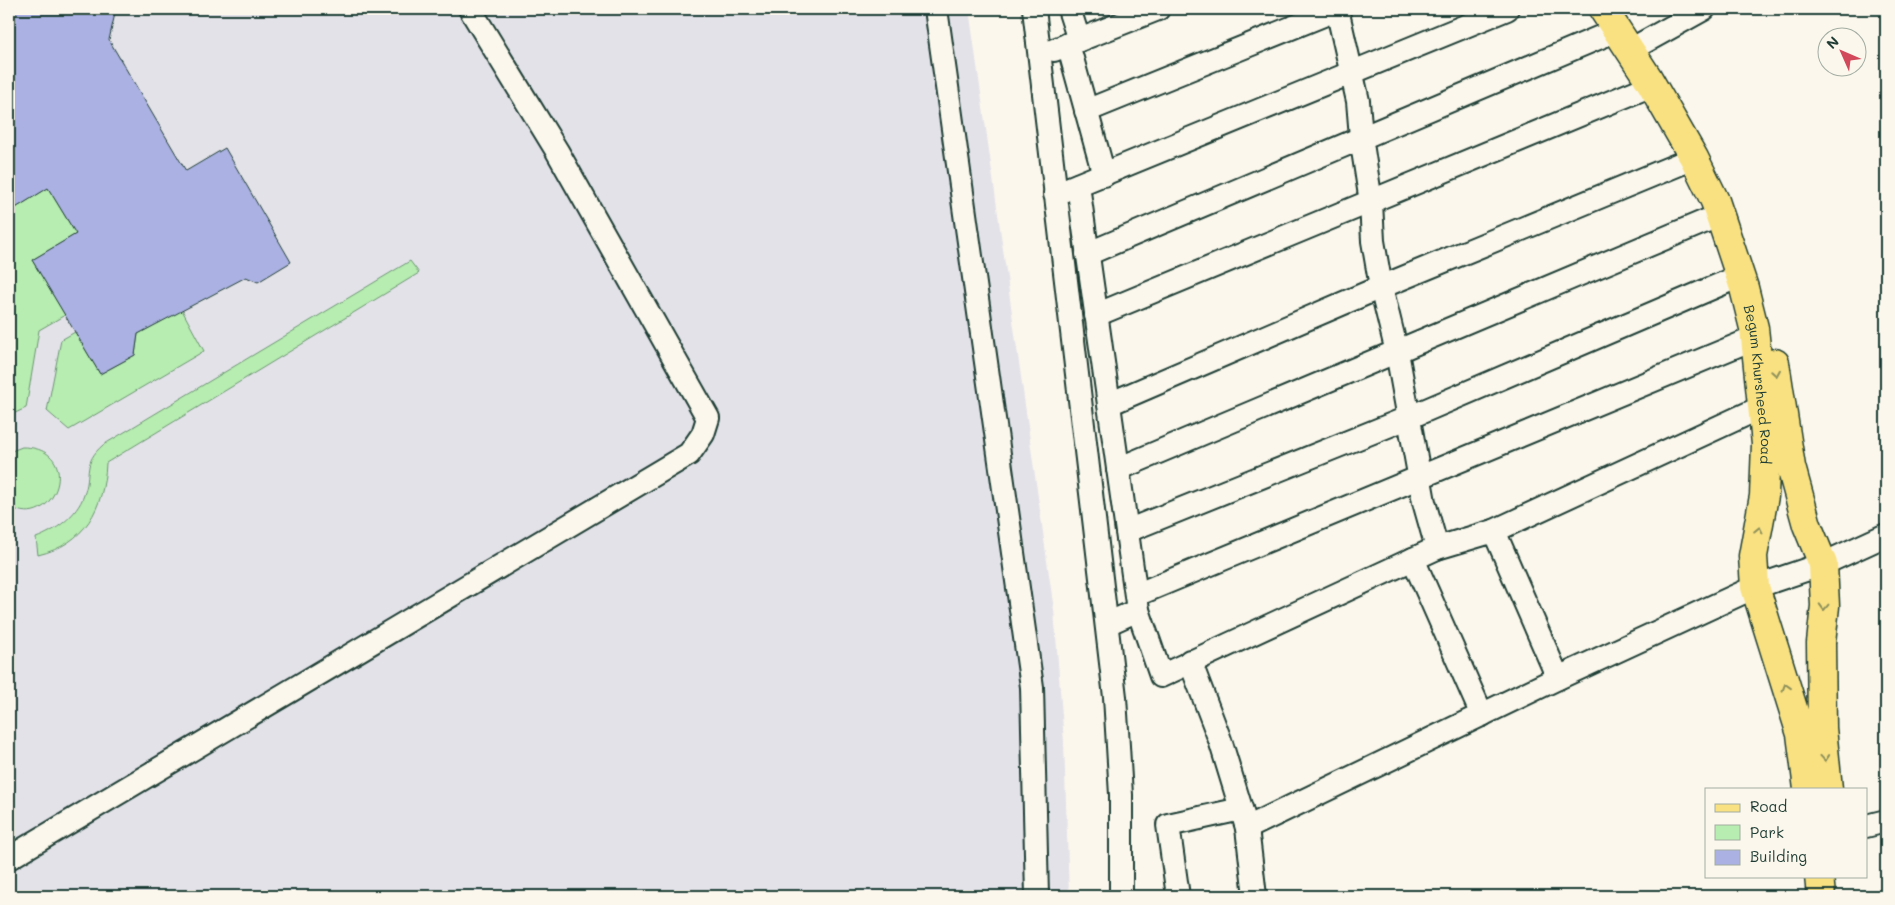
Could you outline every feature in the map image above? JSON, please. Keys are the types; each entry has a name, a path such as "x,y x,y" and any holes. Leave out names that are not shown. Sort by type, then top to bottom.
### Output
{"main road":[{"name":"Begum Khursheed Road","path":"1624,28 1652,85 1694,158 1720,215 1740,276 1755,338 1766,444 1764,496 1753,556 1755,587 1801,734 1808,788"},
{"name":"Begum Khursheed Road","path":"1624,28 1695,129 1727,194 1758,281 1769,325 1791,468 1807,525 1823,564 1825,606 1821,643 1822,728 1828,788"},
{"path":"1819,878 1821,896"},
{"path":"1837,878 1840,896"}],"street":[{"path":"9,858 689,454 703,434 708,418 557,151 470,9"},
{"path":"936,9 1032,687 1037,896"},
{"path":"1034,9 1115,697 1121,795 1121,896"},
{"path":"1069,9 1086,111 1104,174"},
{"path":"1039,56 1158,9"},
{"path":"1086,111 1337,9 1353,72 1371,202 1373,240 1381,287 1410,417 1419,478 1438,548"},
{"path":"1055,194 1507,9"},
{"path":"1087,254 1361,136 1624,28 1704,9"},
{"path":"1096,315 1652,85"},
{"path":"1109,404 1381,287 1694,158"},
{"path":"1078,185 1137,603 1161,676 1413,559 1438,548 1494,531 1762,407"},
{"path":"1118,468 1720,215"},
{"path":"1126,531 1410,417 1740,276"},
{"path":"1107,624 1137,603 1419,478 1755,338"},
{"path":"1494,531 1558,678"},
{"path":"1178,896 1168,825 1244,818 1482,715 1755,587 1823,564 1886,535"},
{"path":"1413,559 1482,715"},
{"path":"1190,661 1220,740 1244,818 1255,896"},
{"path":"1868,826 1886,821"}],"shaded area":[{"path":"9,9 969,9 1054,610 1064,742 1069,896 9,896"}],"green space":[{"path":"48,188 76,234 32,260 65,315 39,330 26,408 13,414 9,413 9,212"},
{"path":"410,261 419,273 106,463 101,495 89,522 80,533 68,542 54,550 38,555 36,538 58,527 71,516 81,503 92,457 103,445"},
{"path":"182,310 204,351 69,430 47,411 61,340 75,332 100,374 135,355 138,334"},
{"path":"22,447 42,451 54,460 58,473 57,487 50,500 39,509 25,512 9,506 9,452"}],"building":[{"path":"9,9 116,9 109,40 186,171 225,148 291,262 258,282 246,277 138,334 135,355 100,374 32,260 76,234 48,188 9,212"}]}
